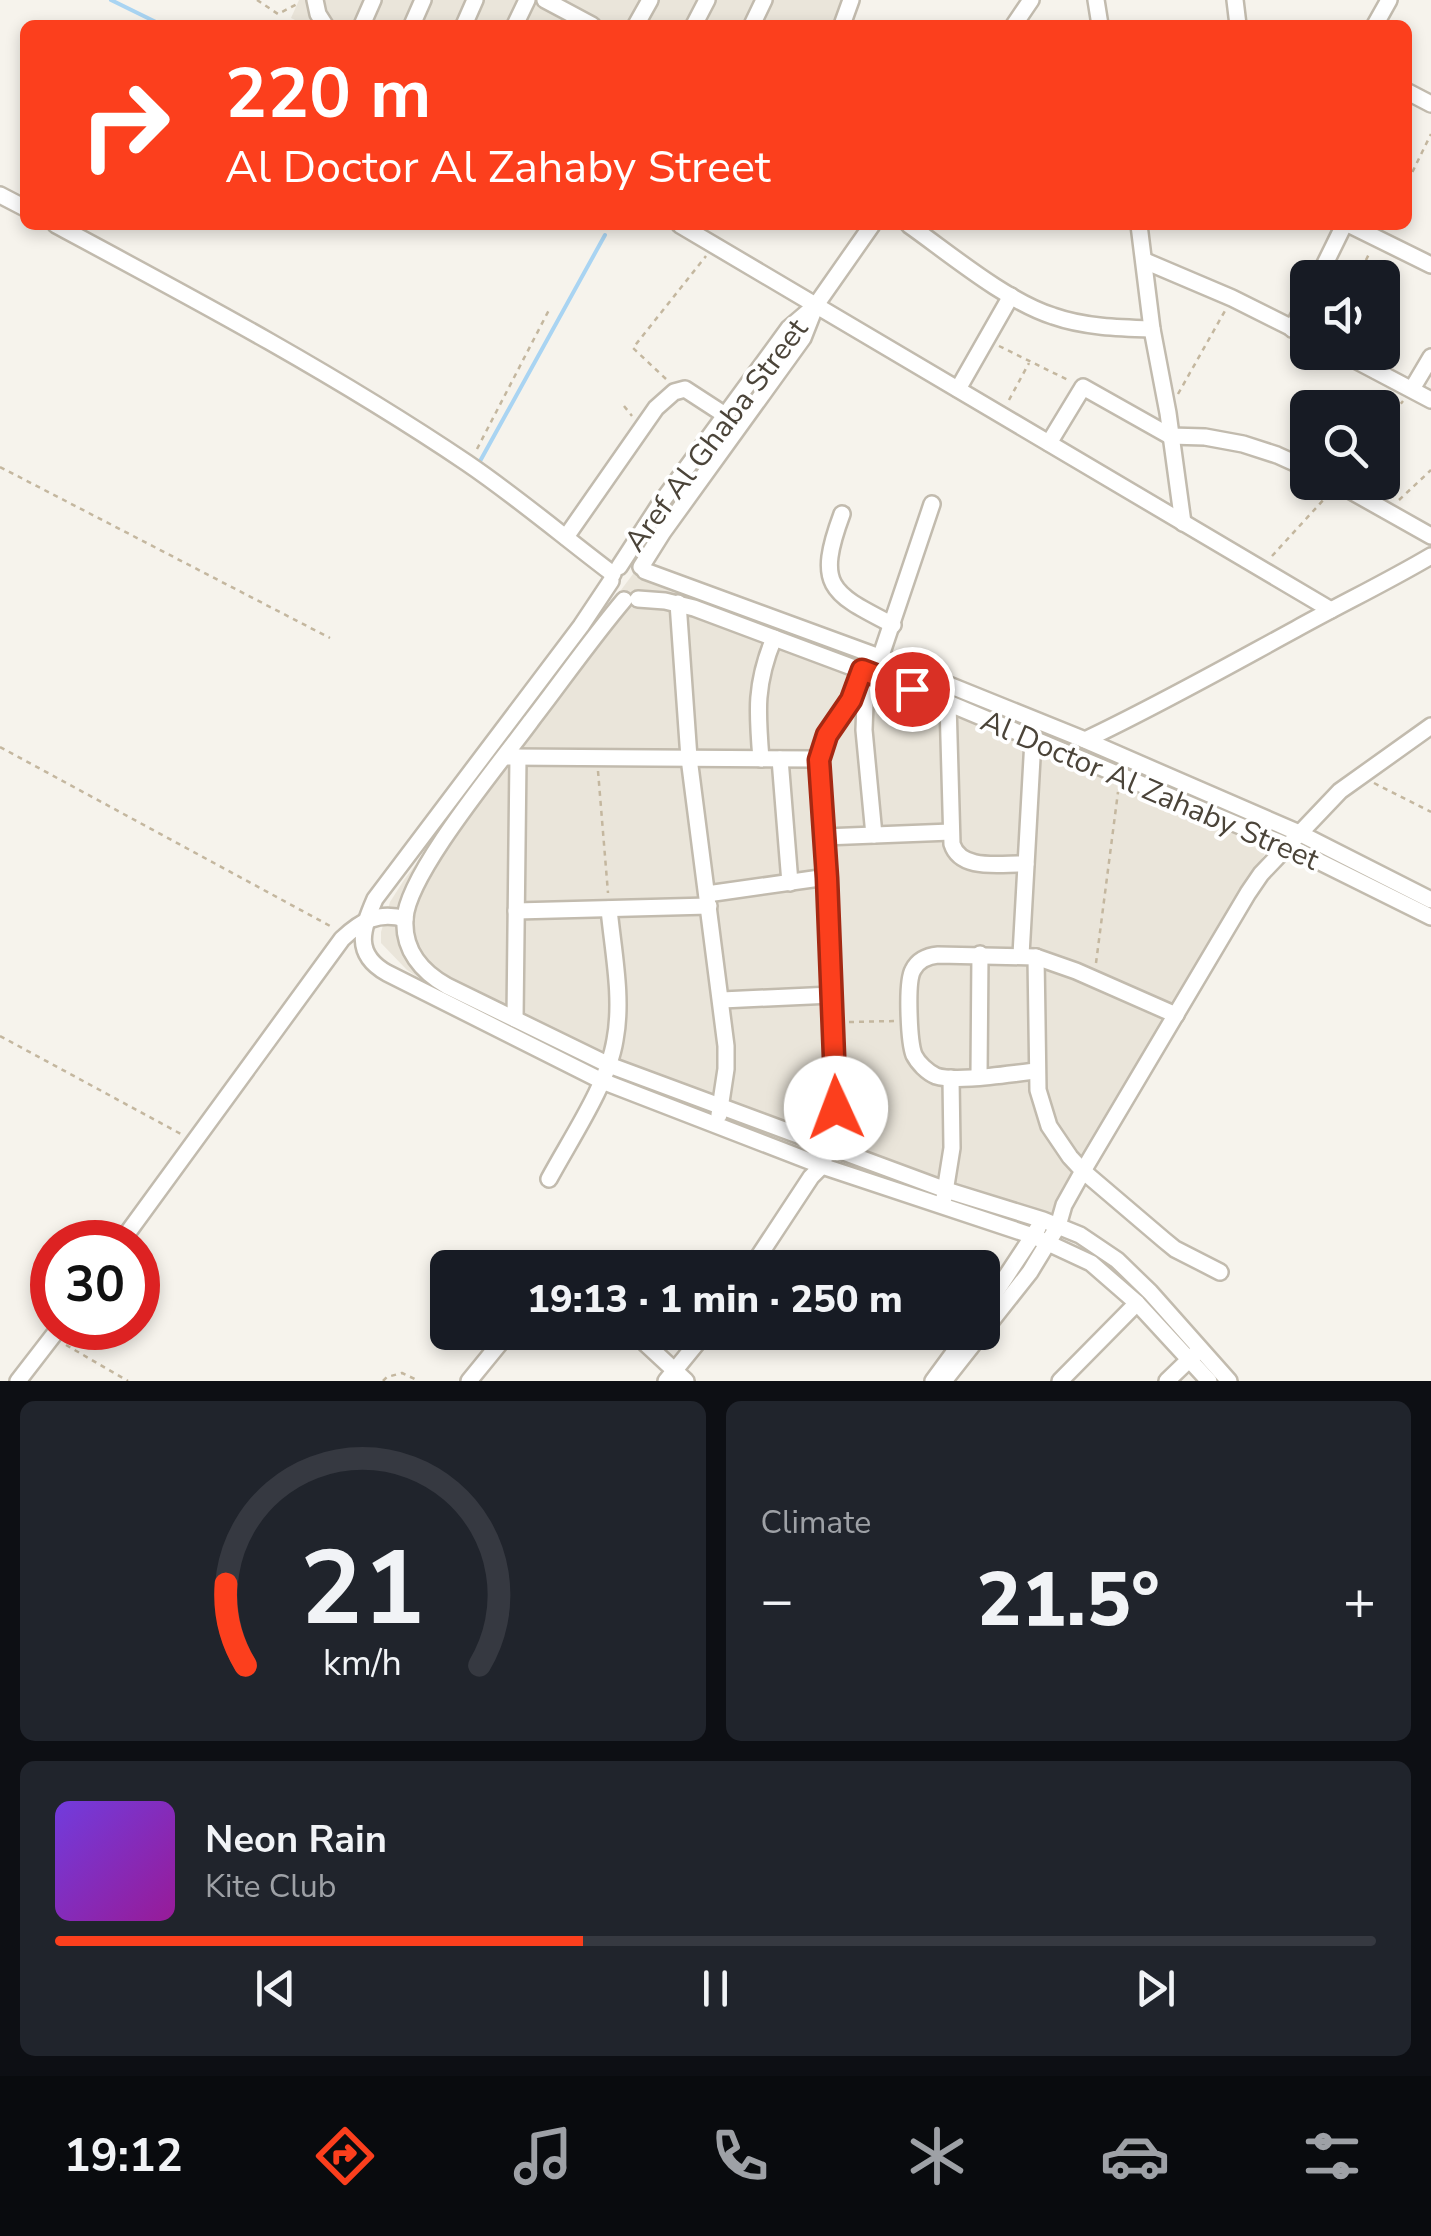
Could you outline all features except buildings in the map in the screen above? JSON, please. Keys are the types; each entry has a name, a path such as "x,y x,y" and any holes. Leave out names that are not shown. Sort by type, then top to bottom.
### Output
{"street":[{"path":"544,0 579,20"},
{"path":"65,230 286,349 468,464 614,574 617,596 631,600"},
{"path":"688,230 1331,610"},
{"name":"Aref Al Ghaba Street","path":"643,569 662,532 803,338 816,305 868,230"},
{"path":"916,230 1039,311 1110,327 1152,329"},
{"path":"1139,230 1183,523"},
{"path":"1328,260 1344,230"},
{"path":"1358,230 1431,265"},
{"path":"1145,262 1290,327"},
{"path":"958,389 1011,296"},
{"name":"Aref Al Ghaba Street","path":"366,920 375,899 570,641 658,507 789,328 816,305"},
{"path":"1412,389 1431,357"},
{"path":"1375,370 1431,400"},
{"path":"1049,444 1082,387 1170,436 1243,444 1290,461"},
{"path":"566,537 641,427 678,390 690,391 726,415"},
{"path":"1367,500 1431,536"},
{"path":"763,1250 822,1166 834,1130 832,995 819,760 827,735 882,658 932,504"},
{"path":"842,514 830,562 833,583 851,604 893,625"},
{"path":"1085,740 1431,556"},
{"path":"614,574 634,564 643,569 649,584 644,595 631,600 426,866 408,902 406,936 421,967 433,978 516,1019 605,1073 721,1107 1080,1235 1117,1260 1150,1292 1196,1353 1209,1381"},
{"name":"Al Doctor Al Zahaby Street","path":"643,569 882,658 1085,740 1294,840 1431,900"},
{"name":"Al Doctor Al Zahaby Street","path":"631,600 678,603 948,703 1120,776 1294,840 1431,916"},
{"path":"678,603 689,758 722,1000 726,1069 717,1124"},
{"path":"761,759 758,691 774,638"},
{"path":"869,673 864,716 874,835"},
{"path":"948,703 955,854 971,862 1026,864"},
{"path":"1000,1289 1064,1205 1261,874 1360,775 1431,726"},
{"path":"1033,740 1026,864 1029,956 1038,1090 1050,1126 1058,1142 1083,1170 1175,1248 1220,1272"},
{"path":"511,757 819,760"},
{"path":"511,757 516,1019"},
{"path":"780,759 790,883"},
{"path":"824,837 951,832"},
{"path":"516,911 609,909 708,900 827,878"},
{"path":"549,1178 605,1073 616,1039 618,1011 609,909"},
{"path":"138,1220 346,934 366,920 385,915 405,919"},
{"path":"366,920 365,951 386,974 717,1124 822,1166 1040,1239 1091,1263 1230,1381"},
{"path":"386,974 402,966 412,954"},
{"path":"978,1076 980,954"},
{"path":"1037,1071 935,1076 912,1052 909,982 915,966 929,956 1029,956 1176,1015"},
{"path":"722,1000 832,995"},
{"path":"942,1208 953,1128 950,1078"},
{"path":"939,1380 1030,1272 1040,1239"},
{"path":"1060,1381 1138,1302"},
{"path":"18,1381 42,1350"},
{"path":"469,1381 494,1350"},
{"path":"650,1350 676,1378 694,1350"},
{"path":"939,1380 958,1350"},
{"path":"1167,1381 1196,1353"}],"path":[{"path":"257,0 278,14 304,0"},
{"path":"1412,172 1431,134"},
{"path":"678,390 633,348 714,245"},
{"path":"1168,412 1232,298"},
{"path":"468,464 550,308"},
{"path":"986,340 1082,387"},
{"path":"1000,415 1030,362"},
{"path":"1400,404 1412,389"},
{"path":"0,467 330,638"},
{"path":"1387,511 1431,470"},
{"path":"1261,568 1322,500"},
{"path":"0,747 346,934"},
{"path":"597,758 609,909"},
{"path":"1360,775 1431,812"},
{"path":"1094,979 1120,776"},
{"path":"833,1022 911,1021"},
{"path":"0,1036 196,1142"},
{"path":"82,1350 128,1381"},
{"path":"383,1381 402,1372 419,1381"}],"shaded area":[{"path":"299,0 845,0 838,20 291,18"},
{"path":"636,570 1278,831 1044,1230 624,1080 566,1055 430,985 407,970 381,943 390,902 404,880"}],"waterway":[{"path":"111,0 152,20"},
{"path":"479,463 605,235"}],"route":[{"path":"836,1108 819,760 827,735 851,700 862,670 912,689"}]}
